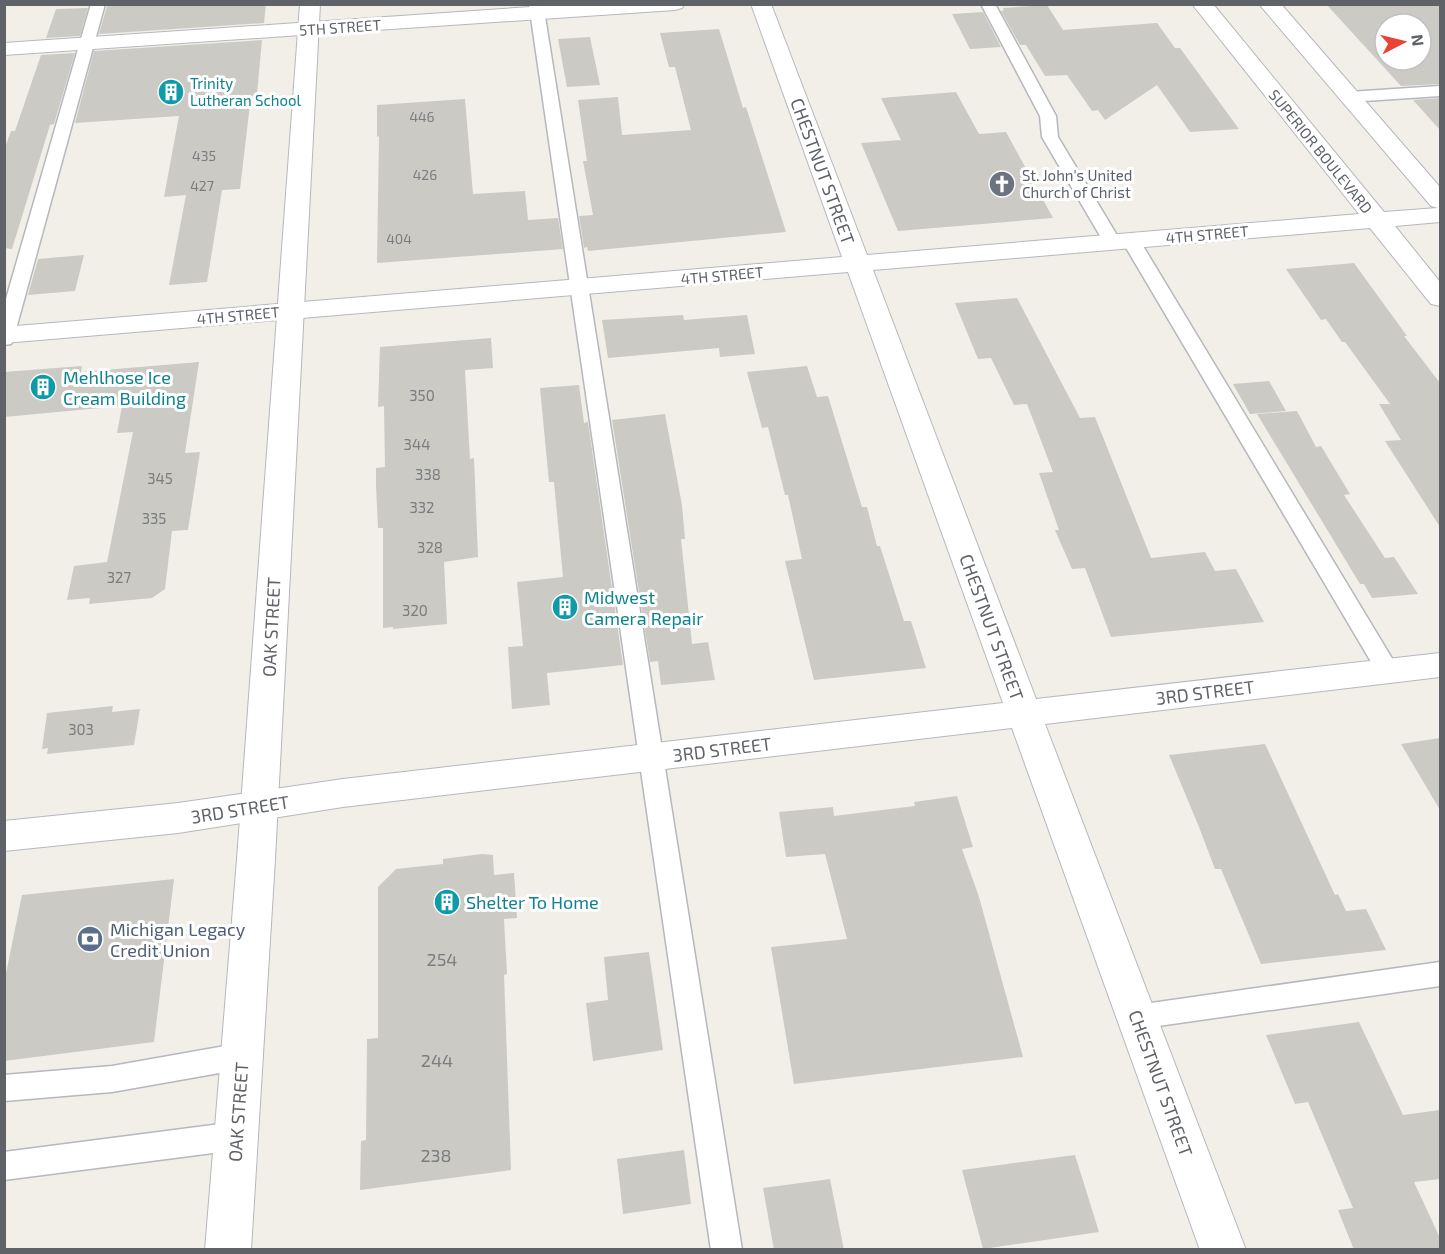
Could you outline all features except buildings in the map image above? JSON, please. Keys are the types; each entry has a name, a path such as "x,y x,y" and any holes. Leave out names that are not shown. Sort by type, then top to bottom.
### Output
{"street":[{"name":"OAK STREET","path":"228,1250 310,4"},
{"name":"5TH STREET","path":"4,49 308,29 537,9 675,4"},
{"name":"CHESTNUT STREET","path":"761,4 1223,1250"},
{"name":"SUPERIOR BOULEVARD","path":"1202,4 1440,298"},
{"path":"1269,4 1440,201"},
{"name":"4TH STREET","path":"5,336 1440,215"},
{"name":"3RD STREET","path":"4,836 184,817 326,795 1440,665"}],"lane":[{"path":"5,336 99,4"},
{"path":"988,4 1048,116 1050,137 1100,219 1121,242 1388,671"},
{"path":"537,9 727,1250"},
{"path":"1349,97 1440,91"},
{"path":"1137,1017 1440,975"},
{"path":"4,1088 112,1079 242,1056"},
{"path":"4,1166 236,1136"}],"place":[{"name":"Trinity Lutheran School","path":"171,92"},
{"name":"St. John's United Church of Christ","path":"1002,184"},
{"name":"Mehlhose Ice Cream Building","path":"43,387"},
{"name":"Midwest Camera Repair","path":"565,607"},
{"name":"Shelter To Home","path":"447,902"},
{"name":"Michigan Legacy Credit Union","path":"90,939"}]}
